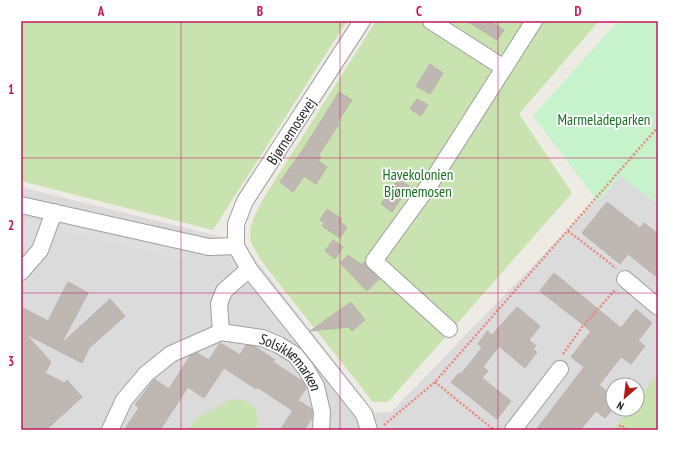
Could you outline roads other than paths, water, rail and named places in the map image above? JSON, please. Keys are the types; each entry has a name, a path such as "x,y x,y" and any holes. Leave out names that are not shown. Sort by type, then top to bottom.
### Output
{"street":[{"name":"Bjørnemosevej","path":"236,246 236,224 246,201 362,21"},
{"path":"432,21 504,68"},
{"path":"448,330 374,261 432,181 534,21"},
{"path":"21,205 209,247 236,246 249,268 376,428"},
{"path":"21,272 40,250 54,212"},
{"path":"110,430 124,400 146,374 171,354 221,332 219,304 224,291 249,268"},
{"path":"625,279 658,307"},
{"name":"Solsikkemarken","path":"221,332 262,338 279,345 295,355 306,369 316,386 322,412 321,430"},
{"path":"513,430 560,369"}],"park label":[{"name":"Marmeladeparken","path":"604,119"},
{"name":"Havekolonien Bjørnemosen","path":"418,182"}]}
